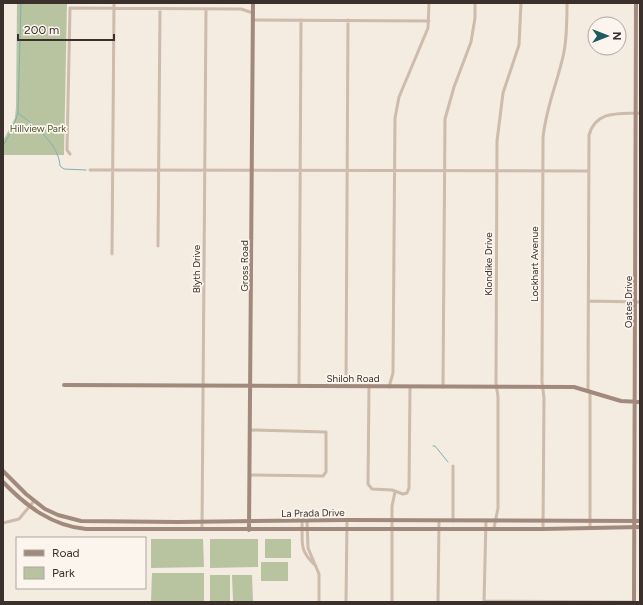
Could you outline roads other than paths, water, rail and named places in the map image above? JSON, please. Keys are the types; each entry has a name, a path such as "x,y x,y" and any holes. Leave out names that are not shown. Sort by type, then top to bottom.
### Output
{"main road":[{"name":"Gross Road","path":"249,530 253,3"},
{"name":"Oates Drive","path":"634,602 635,402 638,302 638,18 636,3"},
{"name":"Shiloh Road","path":"64,385 574,387 589,390 622,401 640,402"},
{"name":"La Prada Drive","path":"3,471 34,501 45,509 58,515 82,521 640,521"},
{"path":"3,482 30,507"},
{"name":"La Prada Drive","path":"30,507 52,521 80,529 543,529 640,527"},
{"path":"80,529 82,521"},
{"path":"131,522 131,530"}],"street":[{"path":"112,254 114,3"},
{"path":"389,386 393,373 394,171 396,107 429,21 429,3"},
{"path":"443,387 444,171 446,119 454,87 471,42 475,3"},
{"name":"Klondike Drive","path":"494,528 498,508 498,397 496,387 497,141 500,107 506,83 519,46 521,3"},
{"name":"Lockhart Avenue","path":"543,529 544,398 542,387 542,171 544,121 564,50 567,3"},
{"path":"70,154 68,150 70,8 240,9 253,13"},
{"path":"158,246 160,9"},
{"name":"Blyth Drive","path":"202,530 206,9"},
{"path":"253,20 429,21"},
{"path":"299,386 301,20"},
{"path":"346,386 348,20"},
{"path":"590,528 590,135 594,124 607,114 638,113"},
{"path":"90,170 589,171"},
{"path":"589,301 638,302"},
{"path":"369,386 368,484 372,489 405,494 409,488 410,387"},
{"path":"250,430 326,432 325,474 250,475"},
{"path":"453,466 453,520"},
{"path":"392,602 392,501 395,492"},
{"path":"3,524 19,519 34,501"},
{"path":"308,520 308,548 318,568 319,602"},
{"path":"346,602 347,520"},
{"path":"486,520 484,539 484,602 634,602"},
{"path":"302,521 303,550 307,558 318,568"},
{"path":"438,602 439,521"}],"waterway":[{"path":"3,146 13,128 18,113 21,3"},
{"path":"36,3 41,3"},
{"path":"18,113 32,124 51,143 59,158 60,166 64,169 86,170"},
{"path":"433,446 435,446 448,462"}],"park label":[{"name":"Hillview Park","path":"38,128"}]}
